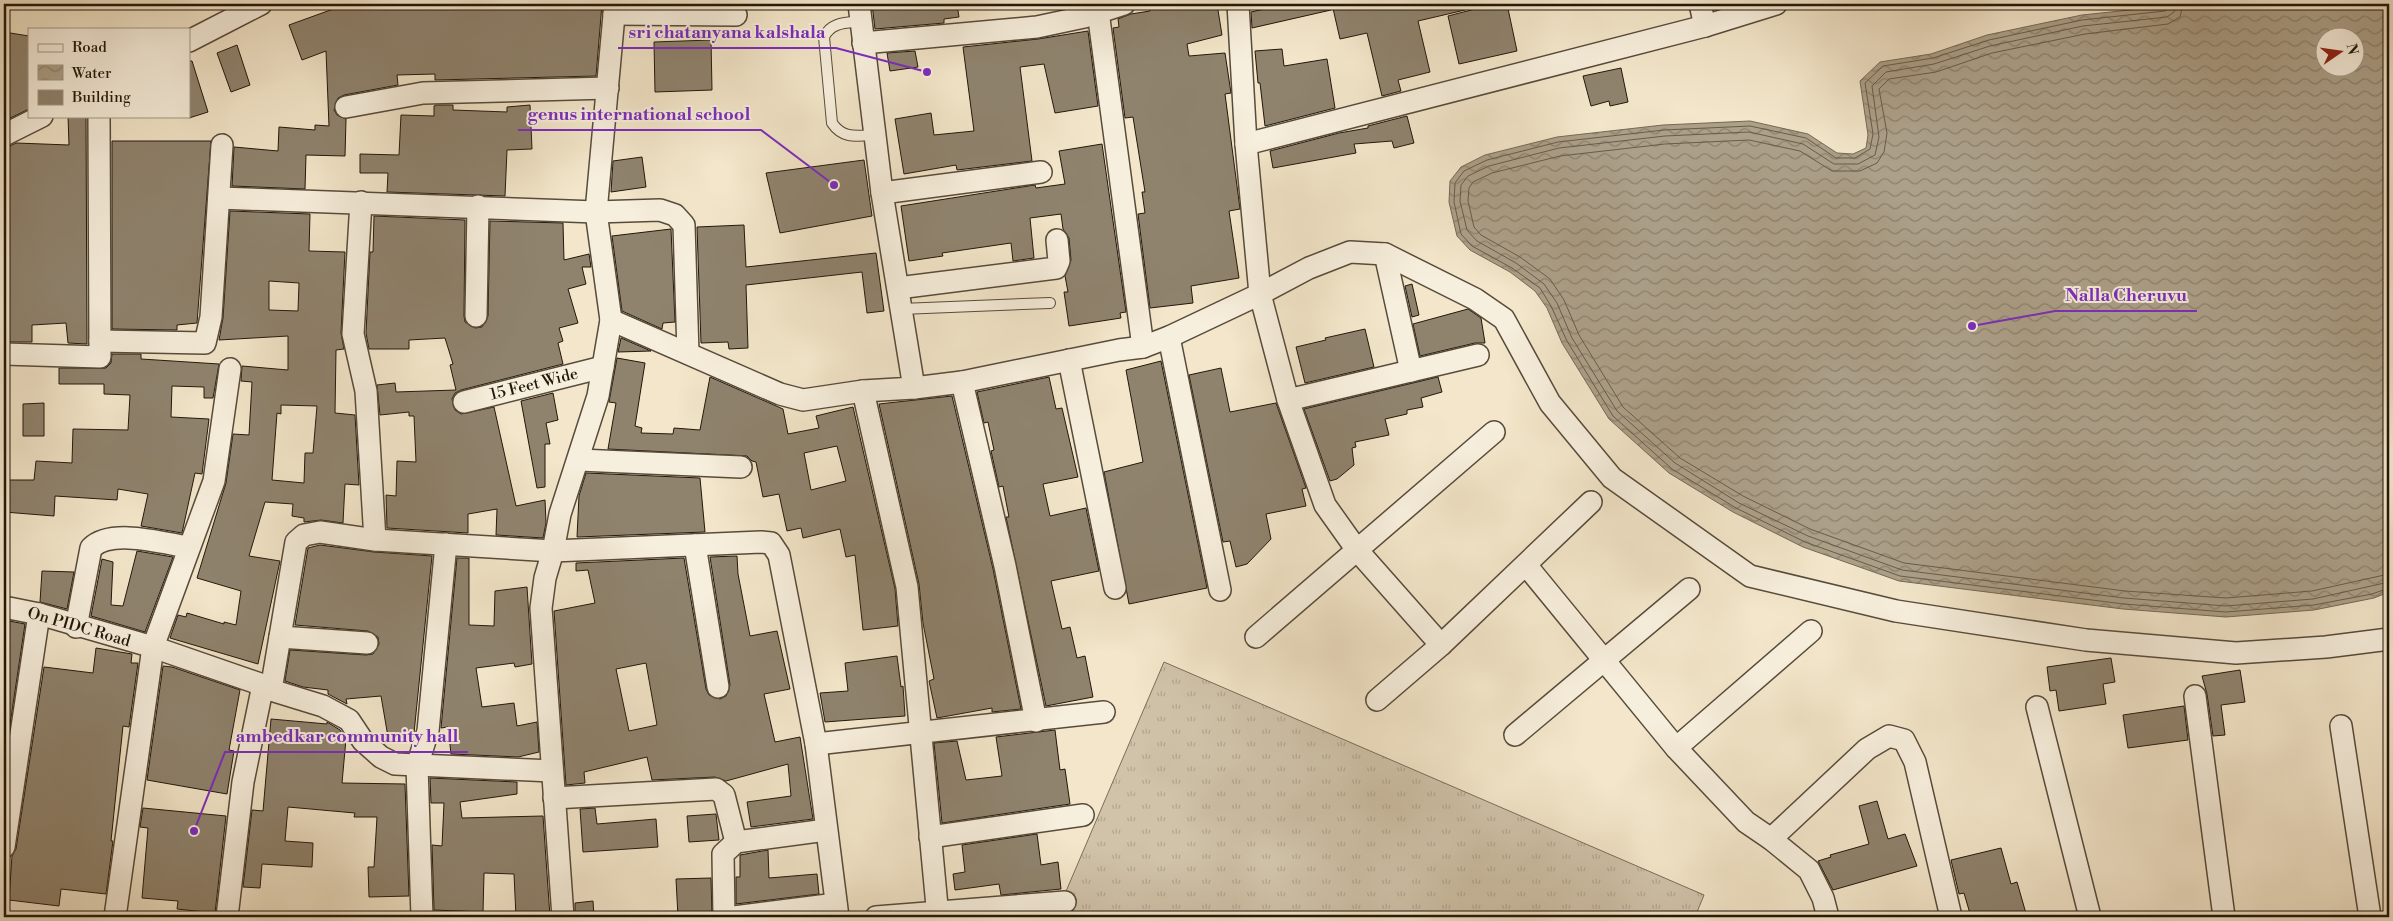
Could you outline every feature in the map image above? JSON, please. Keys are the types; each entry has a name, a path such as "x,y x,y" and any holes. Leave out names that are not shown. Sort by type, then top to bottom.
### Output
{"street":[{"path":"190,40 261,4"},
{"path":"863,43 1037,27 1084,17 1097,8 1124,4"},
{"path":"1238,4 1246,144 1260,294 1288,400 1325,505 1357,550 1441,645"},
{"path":"1700,4 1705,26"},
{"path":"1246,144 1705,26 1776,4"},
{"path":"1097,8 1143,347"},
{"path":"564,917 541,608 545,578 553,551 560,514 579,460 598,396 611,320 596,212 614,9 736,15"},
{"path":"860,12 882,193 914,388"},
{"path":"346,107 423,93 608,88"},
{"path":"4,135 38,118"},
{"path":"4,354 100,357 99,118"},
{"path":"100,341 205,343 211,318 222,145"},
{"path":"882,193 1041,172"},
{"path":"218,198 478,206 596,212 660,210 675,215 684,225 688,353"},
{"path":"361,202 353,334 366,390 375,540"},
{"path":"476,316 478,206"},
{"path":"898,288 1056,268 1059,262 1057,240"},
{"path":"611,320 780,394 803,400 863,390 914,388 962,382 1143,347 1169,337 1260,294 1309,268 1350,252 1385,254 1474,299 1504,320 1550,403 1612,478 1750,576 1896,611 2086,640 2236,653 2326,647 2389,639"},
{"path":"1385,254 1411,370"},
{"path":"1169,337 1220,590"},
{"path":"1288,400 1478,354"},
{"path":"1069,360 1115,588"},
{"name":"15 Feet Wide","path":"464,402 603,367"},
{"path":"115,917 153,647 188,547 214,481 230,369"},
{"path":"962,382 1005,566 1036,721"},
{"path":"863,390 906,587 938,914"},
{"path":"1256,637 1494,432"},
{"path":"579,460 741,467"},
{"path":"1377,700 1441,645 1591,502"},
{"path":"227,917 243,782 280,637 296,542 304,535 320,532 375,540 553,551 761,542 771,544 779,555 816,744 837,911 734,917"},
{"path":"76,626 91,548 98,542 123,538 188,547"},
{"path":"422,917 417,766 428,731 446,544"},
{"path":"695,545 718,688"},
{"path":"1526,565 1676,748 1746,822 1771,839 1809,870 1823,898 1828,917"},
{"path":"1515,735 1602,660 1689,590"},
{"name":"On PIDC Road","path":"4,607 38,614 153,647 323,706 349,720 363,741 381,757 395,764 552,771"},
{"path":"4,847 12,738 38,614"},
{"path":"1676,748 1811,632"},
{"path":"280,637 367,643"},
{"path":"2195,696 2224,917"},
{"path":"2037,706 2090,917"},
{"path":"816,744 1104,712"},
{"path":"2342,726 2370,917"},
{"path":"1771,839 1867,749 1889,736 1904,740 1915,762 1951,917"},
{"path":"554,798 716,789 724,795 736,842"},
{"path":"930,838 1083,815"},
{"path":"724,917 723,854 736,842 826,830"},
{"path":"876,917 938,914 1065,902"}],"lane":[{"path":"860,12 835,25 827,31 824,37 832,123 838,132 846,136 875,136"},
{"path":"901,309 1050,303"}],"green space":[{"path":"1164,662 1704,895 1695,917 1055,917"}],"water":[{"path":"2215,4 2389,4 2389,592 2374,598 2314,610 2226,617 2123,609 1899,581 1803,547 1733,512 1669,473 1609,419 1562,343 1547,308 1535,291 1510,272 1470,250 1457,236 1449,202 1450,181 1461,167 1485,155 1557,137 1663,125 1750,121 1808,134 1837,153 1853,154 1866,148 1868,135 1860,81 1880,62 1931,54 1987,35 2082,15 2168,6"}],"building":[{"path":"347,4 602,4 596,76 435,80 435,74 397,75 398,85 344,95 338,98 334,110 337,115 346,119 345,156 306,155 305,189 232,186 234,147 278,151 279,127 315,130 315,125 329,126 326,51 302,60 289,25"},
{"path":"872,4 957,4 959,17 944,19 944,23 875,29"},
{"path":"1149,4 1217,4 1222,35 1187,44 1189,56 1225,53 1231,93 1225,94 1240,209 1229,211 1239,278 1191,286 1193,303 1150,308 1138,214 1145,213 1142,192 1145,192 1133,117 1125,118 1113,28 1119,27 1118,19 1131,14 1150,11"},
{"path":"1287,4 1330,4 1331,10 1252,28 1251,12"},
{"path":"1332,4 1464,4 1465,10 1418,21 1430,72 1398,80 1401,91 1382,96 1367,33 1340,39"},
{"path":"1478,4 1507,4 1517,51 1459,64 1448,16 1479,8"},
{"path":"1088,31 1098,106 1055,113 1044,64 1020,67 1032,161 957,170 956,165 904,174 895,119 931,113 934,135 974,131 963,47 1038,39"},
{"path":"4,32 28,36 28,109 4,121"},
{"path":"711,40 712,90 655,92 654,42"},
{"path":"237,45 250,85 231,92 217,53"},
{"path":"1282,49 1284,66 1327,59 1335,108 1265,126 1255,51"},
{"path":"915,51 918,67 890,71 887,53"},
{"path":"190,61 192,61 208,112 190,118"},
{"path":"1621,68 1628,102 1610,106 1609,101 1591,106 1583,76"},
{"path":"453,105 453,110 507,112 507,107 530,105 532,149 507,150 505,196 387,192 388,173 360,173 360,154 399,155 401,115 434,116 434,106"},
{"path":"1407,116 1414,143 1394,148 1392,141 1354,144 1356,153 1273,168 1270,151 1339,133 1368,128 1368,126"},
{"path":"68,118 86,118 87,344 68,343 66,323 32,325 32,342 5,342 4,221 6,221 8,147 16,143 69,145"},
{"path":"112,141 211,141 197,323 177,325 177,330 112,329"},
{"path":"1102,144 1126,312 1120,313 1121,318 1069,326 1064,292 1068,292 1065,276 1071,260 1069,238 1063,229 1061,214 1030,218 1034,258 1013,261 1011,243 942,253 943,256 909,261 901,206 1035,185 1036,188 1065,184 1059,151"},
{"path":"642,157 646,187 611,192 613,161"},
{"path":"864,160 872,216 780,233 766,173"},
{"path":"230,211 310,214 309,251 345,252 341,333 344,349 336,350 335,413 355,415 359,485 345,484 343,523 321,520 304,522 304,518 292,516 293,504 265,502 249,556 280,561 258,664 170,638 178,615 186,617 187,613 224,624 224,622 236,625 241,591 197,578 226,483 233,434 249,435 252,382 241,381 242,366 288,370 288,336 219,340 223,318","holes":["269,281 299,283 298,311 269,310","281,405 317,406 313,453 305,453 304,483 272,480 277,413 281,414"]},
{"path":"374,216 465,220 464,316 465,322 475,328 482,327 488,316 490,221 563,223 564,260 589,254 591,267 582,267 586,284 568,289 578,323 559,328 563,341 558,343 563,364 461,390 455,393 452,399 455,410 461,414 494,407 516,506 545,500 546,523 543,538 496,535 497,509 468,514 468,533 387,528 386,495 396,496 397,461 416,462 414,416 409,416 409,412 380,415 377,385 395,383 396,392 456,390 450,365 453,364 445,338 409,340 409,349 369,349 366,333 370,252 373,252"},
{"path":"744,225 746,267 876,253 884,311 867,313 862,272 746,285 748,348 729,349 728,342 701,343 697,227"},
{"path":"671,229 675,322 663,323 662,329 622,311 612,236"},
{"path":"1412,284 1419,315 1412,317 1405,286"},
{"path":"1468,309 1481,318 1485,343 1475,343 1420,356 1413,324"},
{"path":"1365,329 1374,367 1305,383 1296,347"},
{"path":"621,338 651,351 618,352"},
{"path":"112,354 141,354 141,359 219,364 213,398 204,398 204,387 172,386 171,417 209,419 202,474 195,473 182,533 141,526 148,494 118,489 117,500 55,496 54,516 4,512 4,480 34,480 36,461 72,463 73,429 128,430 130,395 104,394 104,384 59,384 59,368 106,368 111,363"},
{"path":"617,358 645,363 635,426 642,428 641,433 673,434 674,428 700,430 710,377 783,409 788,434 819,428 816,416 853,407 895,589 898,626 863,630 855,555 846,557 840,529 803,538 801,528 787,531 779,494 763,497 756,462 747,456 608,449 616,403 609,402","holes":["837,446 846,481 811,490 804,453"]},
{"path":"1161,361 1207,588 1129,604 1104,472 1143,462 1126,370"},
{"path":"1221,368 1230,412 1276,403 1306,488 1302,489 1306,506 1266,514 1271,539 1247,564 1236,567 1230,541 1223,542 1189,375"},
{"path":"1049,377 1056,409 1062,408 1078,477 1043,484 1050,516 1086,508 1099,571 1051,581 1062,629 1070,627 1077,658 1085,656 1093,697 1046,706 1006,517 1009,517 1003,486 999,487 991,451 994,450 988,422 984,423 977,392"},
{"path":"1438,377 1442,392 1421,398 1423,407 1407,410 1407,414 1385,419 1389,435 1355,442 1356,447 1352,448 1354,465 1337,479 1330,481 1304,409"},
{"path":"553,393 558,420 546,423 550,444 545,444 545,487 537,488 521,401"},
{"path":"952,396 993,569 1021,709 992,712 992,708 937,718 929,681 934,679 923,623 919,584 879,404"},
{"path":"44,403 44,436 23,436 23,404"},
{"path":"586,473 700,478 705,532 577,537 579,496"},
{"path":"320,545 374,552 432,556 414,733 388,737 381,696 346,699 347,704 328,694 328,690 303,687 285,681 290,650 366,655 373,654 379,644 378,637 368,631 295,625 308,548"},
{"path":"137,551 173,557 145,632 91,616 102,559 113,562 111,605 123,606"},
{"path":"737,556 738,574 750,636 777,631 790,689 764,694 775,742 800,737 813,819 751,827 747,802 791,796 788,764 726,781 715,777 652,780 647,757 584,772 585,783 566,785 554,611 595,603 588,570 576,571 576,563 684,558 706,689 709,695 720,699 726,696 730,685 710,557","holes":["646,663 657,725 629,731 616,669"]},
{"path":"457,558 469,558 469,625 494,626 495,591 527,587 532,664 515,667 514,663 476,668 482,707 514,703 517,726 537,722 539,752 518,757 451,754 448,727 441,728"},
{"path":"42,571 74,572 67,609 40,602"},
{"path":"4,620 25,624 4,765"},
{"path":"96,648 132,654 131,663 138,663 129,727 123,726 111,841 113,841 106,894 61,889 59,906 9,900 12,856 16,849 44,667 93,673"},
{"path":"897,656 901,687 903,686 905,716 825,722 820,693 848,691 845,663"},
{"path":"2111,658 2115,682 2103,684 2106,704 2059,711 2056,690 2050,691 2047,667"},
{"path":"163,666 172,667 240,690 229,750 234,751 227,794 147,780"},
{"path":"2240,670 2245,702 2221,705 2225,735 2213,736 2207,694 2202,676"},
{"path":"2184,706 2188,740 2128,748 2123,715"},
{"path":"271,719 327,724 327,722 340,730 346,739 342,783 405,784 409,896 369,897 368,867 374,867 377,817 354,817 355,813 288,807 285,841 313,843 312,867 262,864 260,888 243,887 252,810 263,811"},
{"path":"1055,730 1060,770 1065,769 1070,804 942,823 934,743 957,741 966,780 1002,776 996,737"},
{"path":"430,778 517,782 517,794 460,802 462,818 543,816 550,917 516,917 514,874 484,873 483,912 434,910 432,845 442,846 444,803 431,803"},
{"path":"1877,801 1888,839 1905,834 1917,866 1833,890 1818,861 1831,857 1830,855 1869,844 1859,806"},
{"path":"143,808 226,816 215,913 177,909 178,901 142,898 148,828 140,827"},
{"path":"595,808 597,824 656,819 658,847 583,852 580,809"},
{"path":"716,814 719,840 689,842 687,816"},
{"path":"1037,834 1041,865 1058,862 1061,889 1001,895 999,884 955,890 953,874 965,872 962,845"},
{"path":"2001,848 2011,884 2017,882 2027,917 1971,917 1964,893 1959,894 1951,860"},
{"path":"768,850 769,878 817,874 819,894 736,904 736,877 740,877 740,855"},
{"path":"711,878 712,917 678,917 676,879"},
{"path":"593,901 594,917 575,917 575,903"}],"place":[{"name":"sri chatanyana kalshala","path":"927,72"},
{"name":"genus international school","path":"834,185"},
{"name":"Nalla Cheruvu","path":"1972,326"},
{"name":"ambedkar community hall","path":"194,831"}]}
